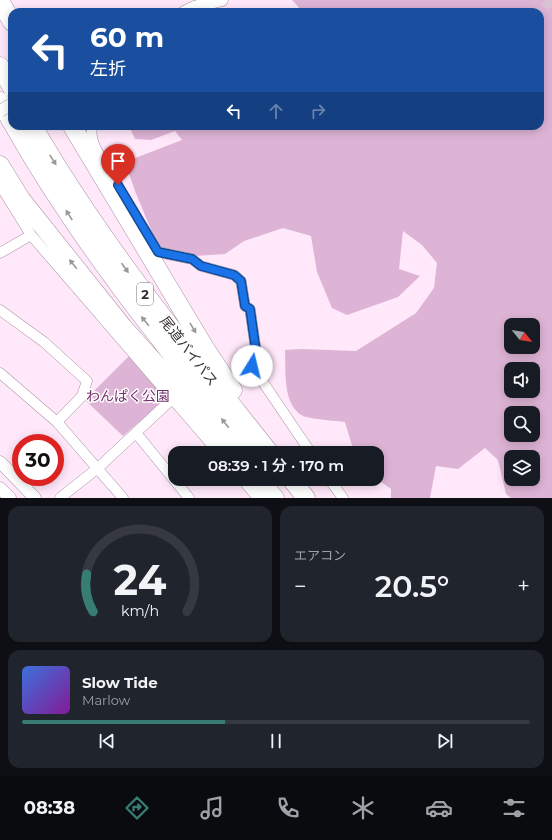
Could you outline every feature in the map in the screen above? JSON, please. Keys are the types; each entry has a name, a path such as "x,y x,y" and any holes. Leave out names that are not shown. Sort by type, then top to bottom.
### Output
{"highway":[{"path":"0,1 8,15"},
{"path":"0,66 8,81"},
{"path":"0,101 8,116"},
{"name":"尾道バイパス","path":"16,130 70,216 131,303 244,446"},
{"name":"尾道バイパス","path":"36,130 82,205 124,268 264,446"},
{"path":"74,130 205,348 269,446"},
{"path":"0,165 20,199 123,327 229,446"},
{"path":"264,486 275,498"}],"street":[{"path":"192,8 222,0"},
{"path":"91,130 93,144 158,252 192,259 201,266 234,275 241,281 245,306 250,309 256,351 252,366 306,446"},
{"path":"1,188 31,235 213,446"},
{"path":"0,253 31,235"},
{"path":"0,310 44,342 87,381 82,396 57,422"},
{"path":"0,373 57,422 99,468 123,498"},
{"path":"60,498 99,468 172,399"},
{"path":"136,433 189,498"},
{"path":"0,462 35,498"},
{"path":"248,486 258,498"},
{"path":"334,486 343,498"},
{"path":"0,488 10,498"}],"green space":[{"path":"292,0 552,0 552,498 511,498 506,494 504,486 540,486 540,450 504,450 504,486 498,460 485,448 458,469 436,466 430,498 391,498 391,489 384,484 384,446 352,446 345,422 306,417 296,411 291,404 286,386 285,350 301,349 356,351 416,313 434,288 437,263 422,245 403,231 399,269 420,276 398,297 347,315 332,308 317,272 311,236 283,228 244,241 225,254 194,256 166,252 156,242 125,162 182,140 175,131 151,140 135,139 131,130 544,130 544,8 299,8"},
{"name":"わんぱく公園","path":"129,356 167,398 123,436 85,400"}],"tunnel":[{"path":"545,0 552,6"}],"route":[{"path":"118,185 158,252 192,259 201,266 234,275 241,281 245,306 250,309 256,351 252,366"}]}
